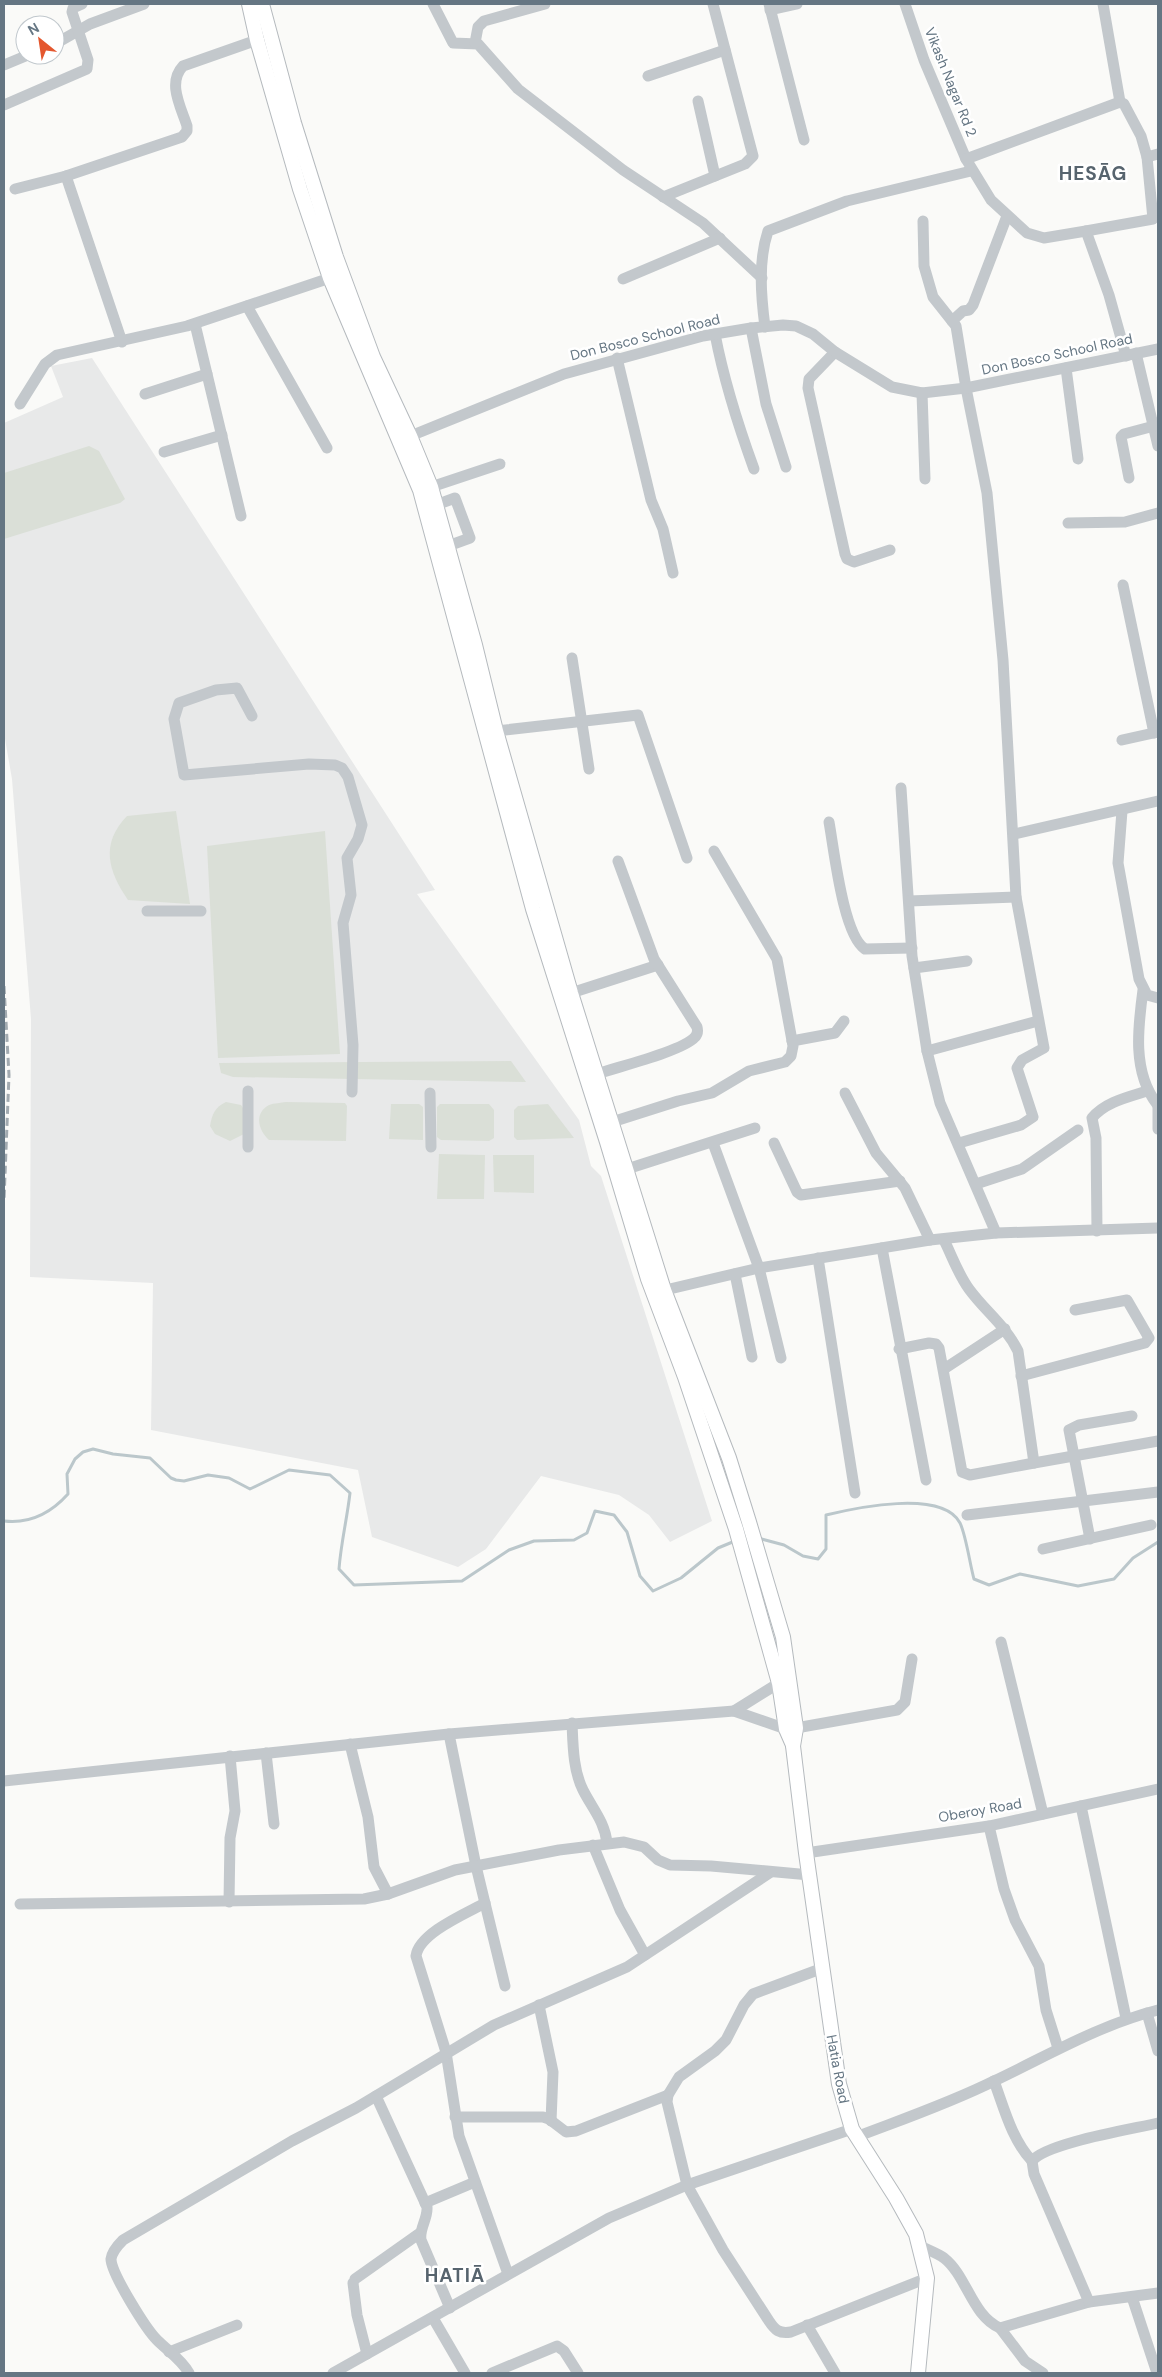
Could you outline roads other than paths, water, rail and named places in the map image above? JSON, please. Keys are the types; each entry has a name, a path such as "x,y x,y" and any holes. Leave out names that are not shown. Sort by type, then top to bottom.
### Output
{"main road":[{"path":"249,4 257,40 300,188 405,438 430,487 436,505 496,731 571,993 627,1169 659,1292 729,1458 749,1522 783,1638 784,1682"},
{"path":"262,4 336,276"},
{"path":"405,438 533,909 736,1529 784,1682"},
{"name":"Hatia Road","path":"784,1682 838,2084 854,2133 896,2198 920,2246 927,2278 918,2373"}],"street":[{"path":"4,106 87,68 88,60 72,10 82,4"},
{"path":"65,39 90,24 144,4"},
{"path":"433,4 450,41 458,45 475,43 483,48 518,89 588,144 662,197 703,223 762,278"},
{"path":"475,43 478,27 484,21 545,4"},
{"path":"662,197 745,164 752,156 712,4"},
{"path":"797,4 769,7 804,140"},
{"name":"Vikash Nagar Rd 2","path":"905,4 924,60 971,171 991,200 1007,216 1027,233 1044,238 1157,222"},
{"path":"1103,4 1120,102 1124,104 1153,156 1157,222"},
{"path":"15,189 66,176 186,134 187,126 174,83 177,72 183,66 257,40"},
{"path":"648,76 725,50"},
{"path":"698,101 715,176"},
{"path":"966,159 1120,102"},
{"path":"765,327 761,297 763,244 768,230 847,201 971,171"},
{"path":"66,176 122,342"},
{"path":"952,321 963,311 969,310 973,305 1007,216"},
{"path":"923,221 924,266 930,290 956,326 987,493 1003,660 1016,897 1044,1048 1022,1060 1018,1068 1033,1117 1021,1125 959,1143"},
{"path":"1086,231 1131,354 1154,426 1158,446"},
{"path":"623,279 720,238"},
{"path":"20,404 50,358 66,352 122,342 195,324 336,276"},
{"path":"247,306 327,448"},
{"path":"195,324 241,516"},
{"name":"Don Bosco School Road","path":"405,438 564,374 617,358 715,334 751,328 783,325 796,326 813,334 835,352 892,387 922,393 966,388 1158,349"},
{"path":"751,328 766,404 786,467"},
{"path":"715,334 734,412 754,469"},
{"path":"835,352 809,379 808,388 845,554 847,559 854,562 890,550"},
{"path":"617,358 651,500 663,529 673,573"},
{"path":"1066,368 1078,459"},
{"path":"145,394 208,374"},
{"path":"922,393 925,479"},
{"path":"1129,478 1121,437 1124,434 1154,426"},
{"path":"164,452 222,435"},
{"path":"430,487 500,464"},
{"path":"436,505 455,498 470,538 448,546"},
{"path":"1068,522 1125,522 1158,513"},
{"path":"1122,740 1156,732 1123,585"},
{"path":"572,658 589,769"},
{"path":"252,716 237,688 216,690 179,704 174,719 184,776 309,764 336,765 342,768 348,777 362,825 358,839 347,858 351,896 343,923 353,1045 352,1092"},
{"path":"496,731 638,715 686,858"},
{"path":"901,788 912,948 927,1051 940,1103 959,1143 996,1232"},
{"path":"1014,834 1158,802"},
{"path":"1122,811 1118,863 1143,990 1139,1040 1140,1063 1147,1090 1158,1103 1158,1129"},
{"path":"829,822 845,909 859,945 866,949 912,948"},
{"path":"612,1122 678,1101 712,1093 749,1071 785,1062 791,1056 792,1040 777,959 714,851"},
{"path":"597,1074 677,1048 694,1038 698,1033 697,1027 658,965 618,861"},
{"path":"909,901 1016,897"},
{"path":"147,911 202,911"},
{"path":"914,968 967,961"},
{"path":"571,993 658,965"},
{"path":"1143,990 1148,995 1158,998"},
{"path":"792,1040 834,1034 844,1020"},
{"path":"927,1051 1038,1021"},
{"path":"1097,1231 1096,1138 1092,1118 1098,1111 1147,1090"},
{"path":"248,1091 248,1147"},
{"path":"430,1093 431,1147"},
{"path":"845,1093 876,1153 889,1171 900,1181 930,1240"},
{"path":"627,1169 755,1128"},
{"path":"976,1184 1022,1169 1078,1130"},
{"path":"713,1143 759,1268 781,1358"},
{"path":"774,1143 797,1192 801,1196 900,1181"},
{"path":"659,1292 759,1268 930,1240 944,1240 996,1232 1158,1228"},
{"path":"944,1240 958,1271 969,1288 1005,1329 1018,1351 1034,1463"},
{"path":"882,1248 926,1480"},
{"path":"818,1258 855,1493"},
{"path":"735,1274 752,1356"},
{"path":"1021,1376 1145,1343 1149,1338 1128,1300 1074,1310"},
{"path":"944,1369 1005,1329"},
{"path":"900,1349 930,1343 936,1344 944,1369 962,1472 970,1476 1158,1442"},
{"path":"1090,1539 1069,1434 1072,1427 1132,1416"},
{"path":"967,1515 1036,1506 1082,1503 1158,1492"},
{"path":"1043,1549 1151,1526"},
{"path":"1001,1642 1043,1814"},
{"path":"4,1781 449,1734 734,1710 791,1729 897,1710 905,1702 912,1659"},
{"path":"734,1710 784,1682"},
{"path":"572,1723 576,1769 582,1788 601,1819 607,1843"},
{"path":"449,1734 476,1866 505,1986"},
{"path":"350,1744 368,1817 374,1867 388,1894"},
{"path":"266,1753 274,1824"},
{"path":"229,1902 230,1838 235,1811 230,1756"},
{"name":"Oberoy Road","path":"806,1853 989,1826 1158,1789"},
{"path":"1081,1806 1126,2018"},
{"path":"989,1826 1004,1889 1015,1920 1039,1966 1046,2010 1058,2048"},
{"path":"20,1904 364,1899 388,1894 448,1872 607,1843 635,1843 644,1847 658,1860 670,1865 810,1875"},
{"path":"593,1845 620,1910 645,1954"},
{"path":"189,2373 181,2362 169,2352 146,2326 112,2269 111,2257 119,2244 292,2141 376,2096 446,2052 494,2025 620,1970 771,1872"},
{"path":"485,1904 443,1926 422,1944 417,1951 418,1964 446,2052 455,2117 475,2182 508,2274"},
{"path":"823,1968 753,1994 744,2005 726,2040 679,2077 668,2095 667,2102 687,2185 723,2250 776,2330 782,2334 927,2278"},
{"path":"539,2005 553,2072 552,2121"},
{"path":"333,2373 434,2318 609,2218 687,2185 854,2133 994,2082 1058,2048 1126,2018 1153,2012 1158,2051"},
{"path":"994,2082 1022,2151 1032,2161 1034,2174 1089,2302"},
{"path":"455,2117 536,2117 552,2121 566,2132 576,2131 668,2095"},
{"path":"376,2096 425,2202 428,2214 420,2233 421,2240 450,2308"},
{"path":"1032,2161 1035,2157 1064,2145 1158,2123"},
{"path":"425,2202 475,2182"},
{"path":"367,2354 357,2315 354,2281 420,2233"},
{"path":"920,2246 944,2259 954,2269 981,2311 993,2325 1000,2328 1025,2361 1043,2373"},
{"path":"1000,2328 1089,2302 1158,2293"},
{"path":"1132,2297 1157,2373"},
{"path":"434,2318 465,2373"},
{"path":"169,2352 237,2325"},
{"path":"807,2325 836,2373"},
{"path":"492,2373 557,2346 564,2351 578,2373"}],"waterway":[{"path":"4,1521 31,1519 54,1507 68,1494 67,1474 75,1459 83,1452 93,1449 113,1454 150,1458 171,1478 176,1480 184,1481 208,1475 229,1478 250,1489 289,1470 330,1475 350,1493 339,1569 354,1585 462,1581 509,1550 534,1541 574,1540 587,1533 595,1511 614,1515 627,1532 640,1576 653,1591 681,1578 718,1548 735,1541"},
{"path":"758,1538 784,1545 803,1556 818,1559 826,1549 826,1515 876,1505 917,1504 936,1506 950,1513 960,1523 974,1579 989,1585 1020,1574 1078,1586 1114,1579 1133,1558 1158,1542"}],"railway":[{"path":"4,986 9,1075 4,1200"}],"district":[{"name":"HESĀG","path":"1093,173"},
{"name":"HATIĀ","path":"455,2275"}]}
